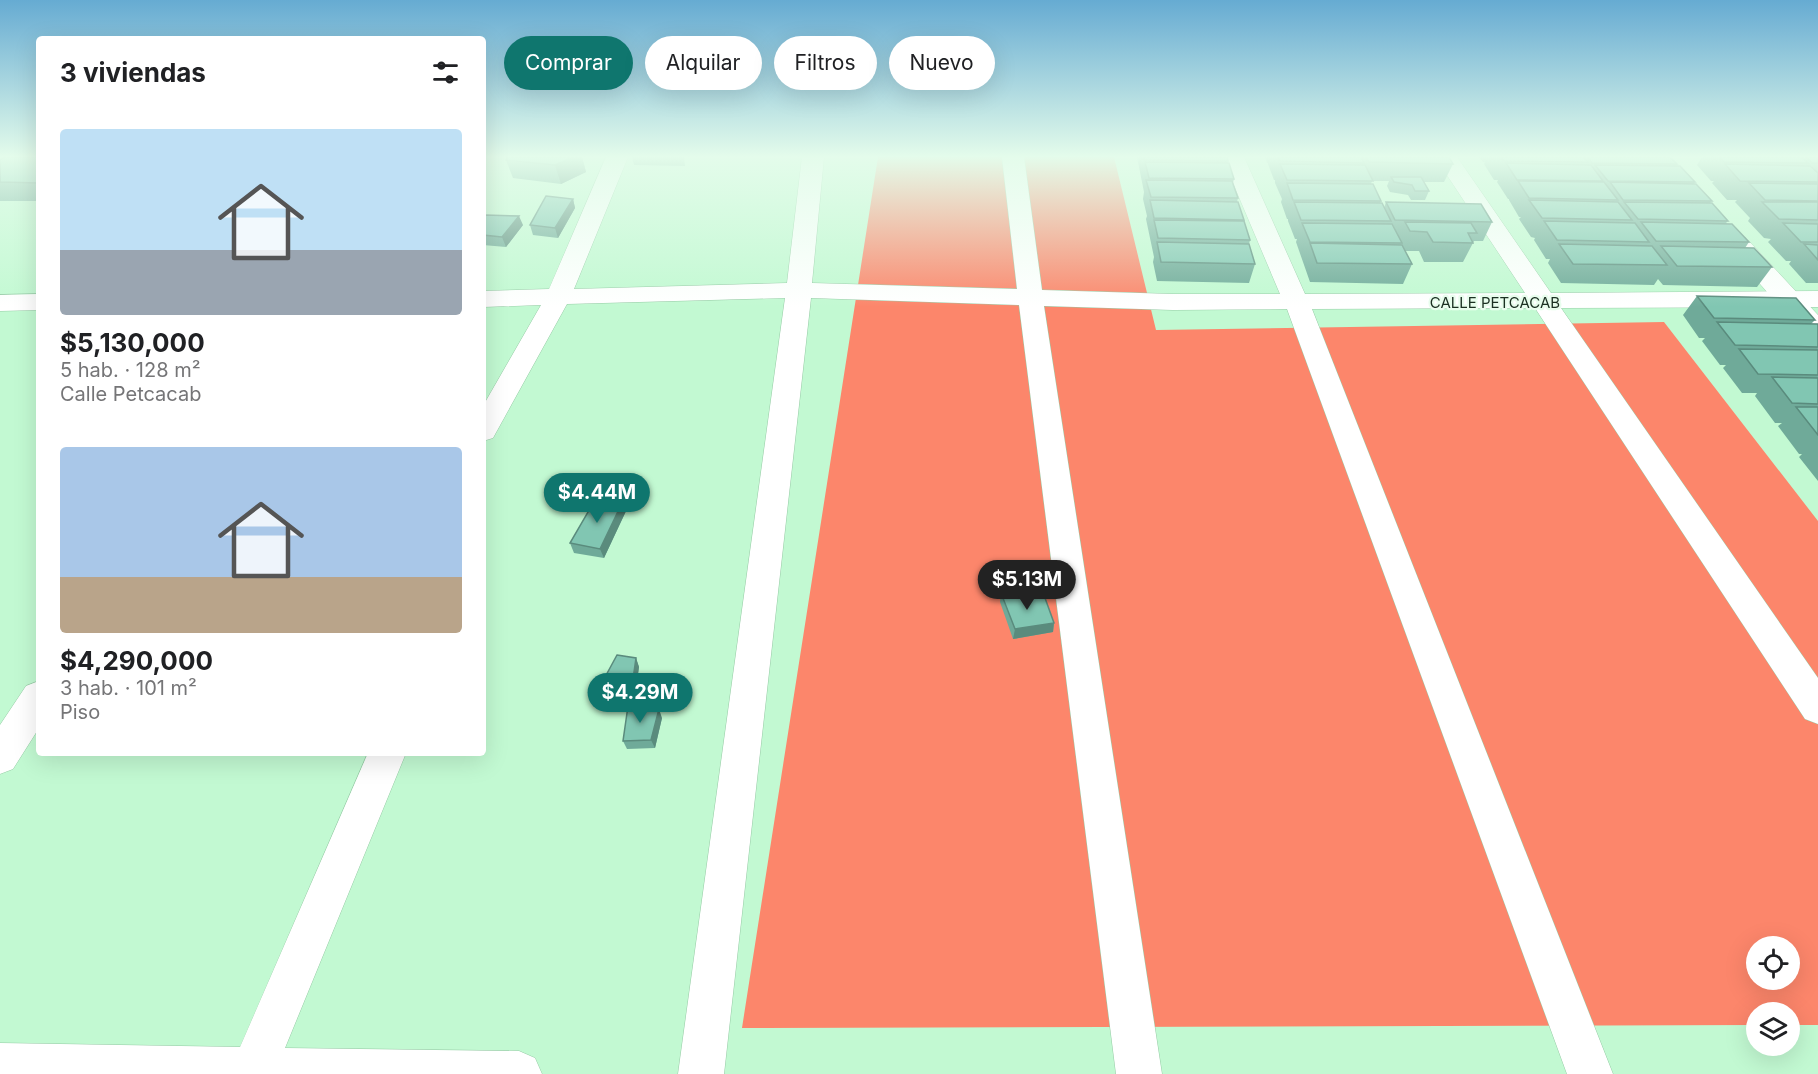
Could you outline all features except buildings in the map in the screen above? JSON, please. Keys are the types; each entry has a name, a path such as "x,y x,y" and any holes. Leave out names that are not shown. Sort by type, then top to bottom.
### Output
{"main road":[{"path":"1719,224 1818,332"}],"street":[{"path":"486,426 558,298 596,207"},
{"path":"701,1074 808,207"},
{"path":"1019,207 1139,1074"},
{"path":"1255,207 1298,303 1590,1074"},
{"path":"1480,207 1818,708"},
{"name":"CALLE PETCACAB","path":"486,299 799,290 1173,302 1818,299"},
{"path":"0,303 36,302"},
{"path":"0,757 36,702"},
{"path":"252,1072 386,756"},
{"path":"0,1066 252,1072 519,1074"}],"shaded area":[{"path":"870,207 1126,207 1156,330 1664,322 1818,521 1818,1025 1800,1025 1800,1002 1746,1002 1746,1025 742,1028"}]}
